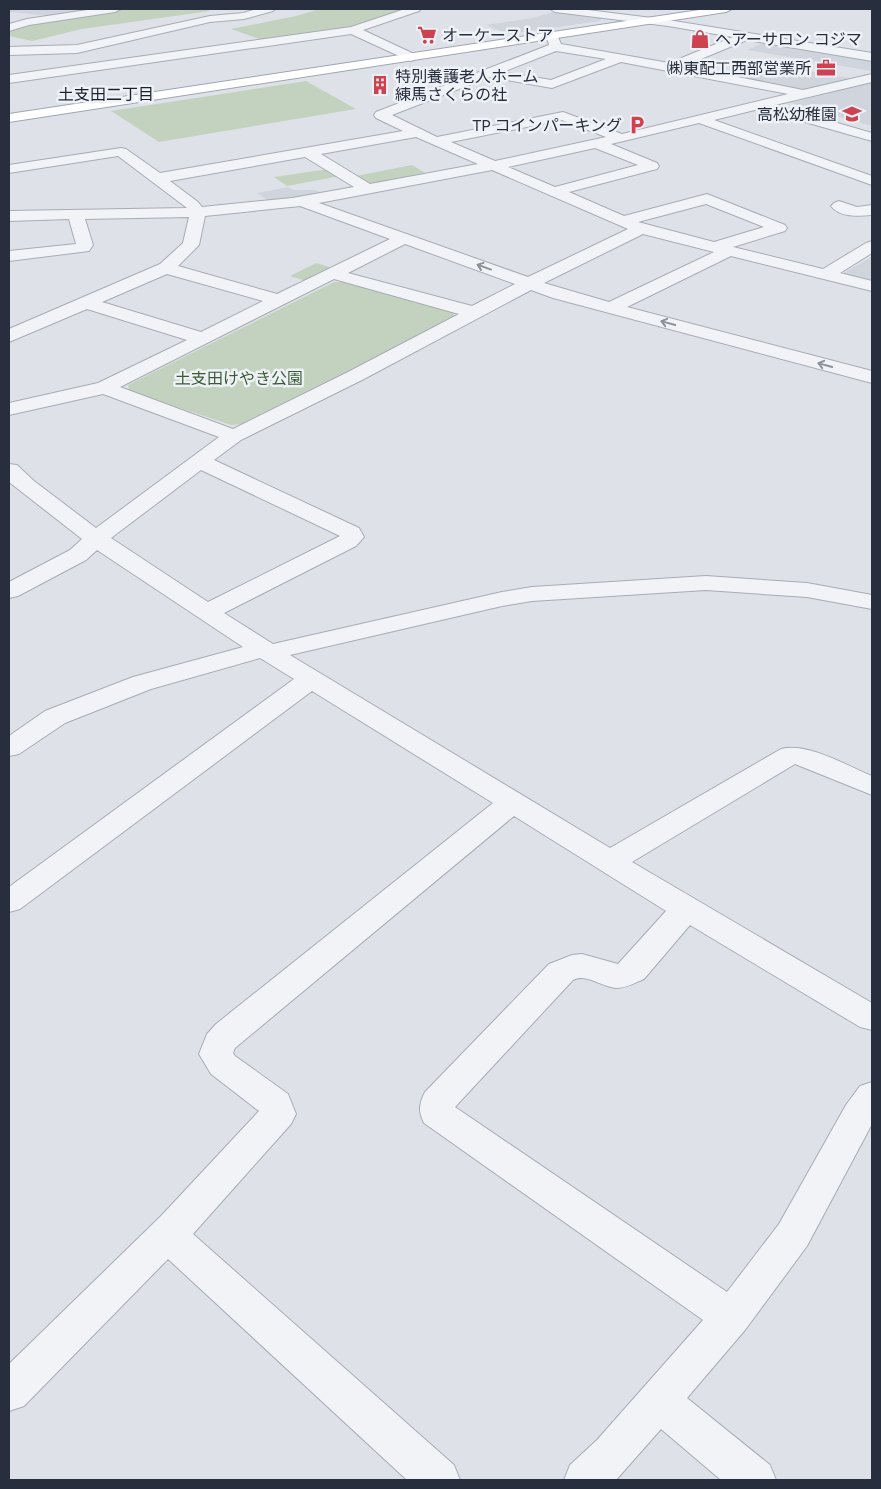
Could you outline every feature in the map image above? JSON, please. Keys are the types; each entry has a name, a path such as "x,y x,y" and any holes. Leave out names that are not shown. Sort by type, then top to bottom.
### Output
{"main road":[{"path":"9,118 410,56 552,41 648,20 726,9"}],"street":[{"path":"9,28 27,22 115,9"},
{"path":"230,9 249,15"},
{"path":"9,51 77,50 210,19 249,15 268,9"},
{"path":"9,79 353,30 415,9"},
{"path":"555,9 648,20 872,57"},
{"path":"353,30 410,56"},
{"path":"671,67 746,36"},
{"path":"807,94 620,58 552,41 489,73 381,115 492,166 641,229 872,286"},
{"path":"77,50 102,66"},
{"path":"489,73 552,84 620,58"},
{"path":"12,213 76,215 198,212 301,201 492,166 702,120 872,78"},
{"path":"761,105 872,137"},
{"path":"437,141 563,116 621,138"},
{"path":"702,120 871,179"},
{"path":"488,130 543,155"},
{"path":"158,178 417,133"},
{"path":"553,192 652,166 596,143"},
{"path":"9,169 121,152 193,205 198,212 191,245 166,268 9,336"},
{"path":"307,152 368,189"},
{"path":"611,308 652,286 680,276 721,249 779,228 707,199 622,221"},
{"path":"301,201 559,294 872,377"},
{"path":"839,206 856,212 872,210"},
{"path":"9,256 83,248 85,245 76,215"},
{"path":"9,592 78,555 95,538 234,436 355,376 530,283 641,229"},
{"path":"9,409 104,388 404,238"},
{"path":"825,275 872,246"},
{"path":"166,268 281,301"},
{"path":"334,274 476,312"},
{"path":"87,303 204,339"},
{"path":"104,388 234,436"},
{"path":"198,461 351,533 353,537 207,612"},
{"path":"9,470 26,486 95,538 267,651 688,910 872,1018"},
{"path":"9,748 55,717 142,683 267,651 502,599 532,594 706,583 807,590 872,602"},
{"path":"9,902 312,679"},
{"path":"611,861 792,755 802,757 872,786"},
{"path":"9,1392 168,1234 278,1114 275,1104 224,1065 216,1054 219,1043 228,1033 495,815 514,802"},
{"path":"688,910 677,919 632,971 625,976 612,976 578,964 570,966 562,972 438,1102 437,1113 731,1317"},
{"path":"586,1480 612,1455 731,1317 793,1235 859,1115 872,1096"},
{"path":"168,1234 438,1480"},
{"path":"660,1401 754,1480"}],"shaded area":[{"path":"9,9 108,9 52,16 9,12"},
{"path":"553,12 600,17 601,21 508,34 486,25 532,18"},
{"path":"763,43 872,62 872,71 747,50"},
{"path":"774,65 855,79 811,89 795,90 742,80"},
{"name":"高松幼稚園","path":"872,82 872,126 791,103"},
{"path":"288,187 294,190 316,190 321,193 270,202 257,193"},
{"path":"872,257 872,282 847,277 843,273"}],"green space":[{"path":"125,9 204,9 210,11 82,29 32,41 9,36 9,30 33,22"},
{"path":"319,9 409,9 351,28 265,41 231,29 296,16"},
{"path":"306,81 356,109 159,142 111,111"},
{"path":"412,165 427,174 369,184 356,176"},
{"path":"329,169 340,176 287,186 274,177"},
{"path":"316,263 333,268 306,281 290,276"},
{"name":"土支田けやき公園","path":"334,282 345,282 451,311 455,316 244,424 231,425 129,391 128,385"}],"place":[{"name":"オーケーストア","path":"427,35"},
{"name":"ヘアーサロン コジマ","path":"700,39"},
{"name":"㈱東配工西部営業所","path":"826,68"},
{"name":"特別養護老人ホーム 練馬さくらの社","path":"380,85"},
{"name":"高松幼稚園","path":"852,114"},
{"name":"TP コインパーキング","path":"637,125"}],"district":[{"name":"土支田二丁目","path":"106,94"}]}
